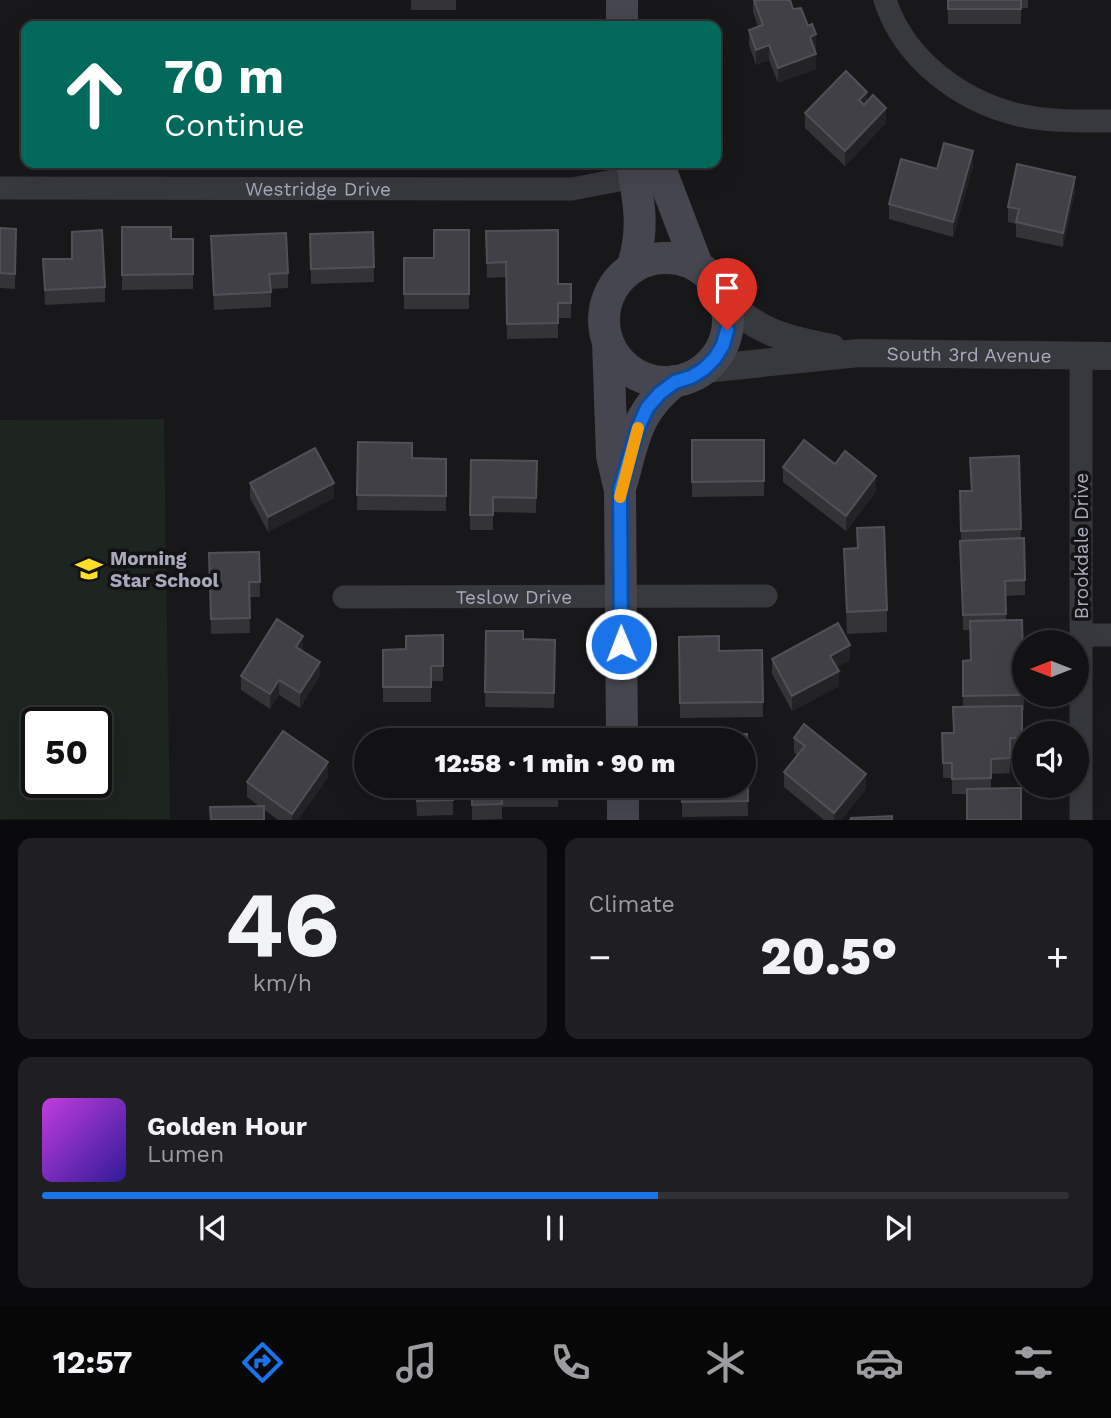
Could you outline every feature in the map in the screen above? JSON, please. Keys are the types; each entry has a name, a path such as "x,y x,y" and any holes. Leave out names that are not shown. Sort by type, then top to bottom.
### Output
{"main road":[{"path":"632,268 641,235 641,168"},
{"path":"620,490 638,428 647,408 660,393 675,382 704,369 723,345 727,330 728,315 719,286 697,265 642,168"},
{"path":"622,728 620,490 612,456 605,310 619,279 632,268 664,257 697,265"},
{"path":"608,342 616,357 628,369 650,379 675,382"},
{"path":"623,798 624,820"}],"street":[{"path":"885,0 891,18 902,36 931,70 988,106 1020,115 1067,122 1111,121"},
{"name":"Westridge Drive","path":"0,188 572,188 638,168"},
{"name":"South 3rd Avenue","path":"725,300 757,326 779,336 859,354"},
{"name":"South 3rd Avenue","path":"704,369 859,354 1111,356"},
{"name":"Brookdale Drive","path":"1081,356 1081,630"},
{"name":"Teslow Drive","path":"344,597 766,596"},
{"path":"1089,635 1111,635"},
{"name":"Brookdale Drive","path":"1081,707 1081,820"}],"shaded area":[{"name":"Morning Star School","path":"164,419 170,819 0,819 0,420"}],"building":[{"path":"754,0 790,0 793,9 801,8 808,26 812,24 816,34 810,37 816,54 778,68 769,45 756,50 749,30 763,25"},
{"path":"948,0 1021,0 1021,9 948,9"},
{"path":"846,71 867,92 859,100 864,105 873,95 886,108 845,151 805,113"},
{"path":"944,143 973,151 953,222 889,204 901,159 937,169"},
{"path":"1017,164 1075,177 1063,233 1016,222 1019,209 1008,207"},
{"path":"122,227 171,227 171,239 193,239 193,274 122,275"},
{"path":"0,228 16,229 15,274 0,273"},
{"path":"102,230 105,287 45,290 43,259 72,259 72,232"},
{"path":"434,230 469,230 469,294 404,294 404,258 434,258"},
{"path":"558,230 558,284 571,284 571,303 558,303 558,323 507,324 506,262 487,263 486,231"},
{"path":"373,232 374,267 311,269 310,234"},
{"path":"286,233 288,273 269,274 271,292 214,295 211,236"},
{"path":"692,440 764,440 764,481 692,482"},
{"path":"804,440 835,464 845,451 876,476 846,516 783,467"},
{"path":"358,442 412,443 412,458 446,459 446,496 357,495"},
{"path":"315,448 334,483 268,517 250,483"},
{"path":"1019,456 1021,529 961,531 960,491 972,491 970,458"},
{"path":"471,460 537,461 536,498 493,497 493,515 470,515"},
{"path":"884,527 887,610 847,612 844,549 858,548 857,528"},
{"path":"1024,538 1025,580 1005,581 1006,614 963,615 960,541"},
{"path":"259,552 260,582 249,582 250,618 211,619 209,553"},
{"path":"277,619 303,636 296,647 320,662 300,693 279,680 270,694 241,676"},
{"path":"1022,620 1022,630 1012,630 1012,695 963,696 963,661 971,660 970,621"},
{"path":"838,623 850,645 830,656 839,671 792,696 772,659"},
{"path":"486,631 523,631 523,639 555,640 554,693 485,692"},
{"path":"443,635 443,666 431,666 431,687 383,687 383,650 406,649 406,636"},
{"path":"719,636 719,651 762,650 763,702 680,703 679,637"},
{"path":"953,707 1022,707 1022,721 1012,721 1010,758 991,759 991,778 952,779 952,763 943,763 942,733 954,733"},
{"path":"804,724 866,774 834,813 784,772 805,746 794,738"},
{"path":"283,731 328,762 292,814 247,782"},
{"path":"1012,788 1012,798 1021,798 1021,820 967,820 967,789"},
{"path":"417,798 453,798 453,800 417,801"},
{"path":"472,798 502,798 502,804 472,805"},
{"path":"682,798 748,798 748,801 682,802"},
{"path":"264,806 264,820 211,820 210,807"},
{"path":"892,816 892,820 850,820 851,818"}],"slow traffic":[{"path":"620,497 638,428"}],"place":[{"name":"Morning Star School","path":"89,569"}],"route":[{"path":"621,644 620,490 638,428 647,408 660,393 675,382 704,369 715,358 723,345 727,330"}]}
